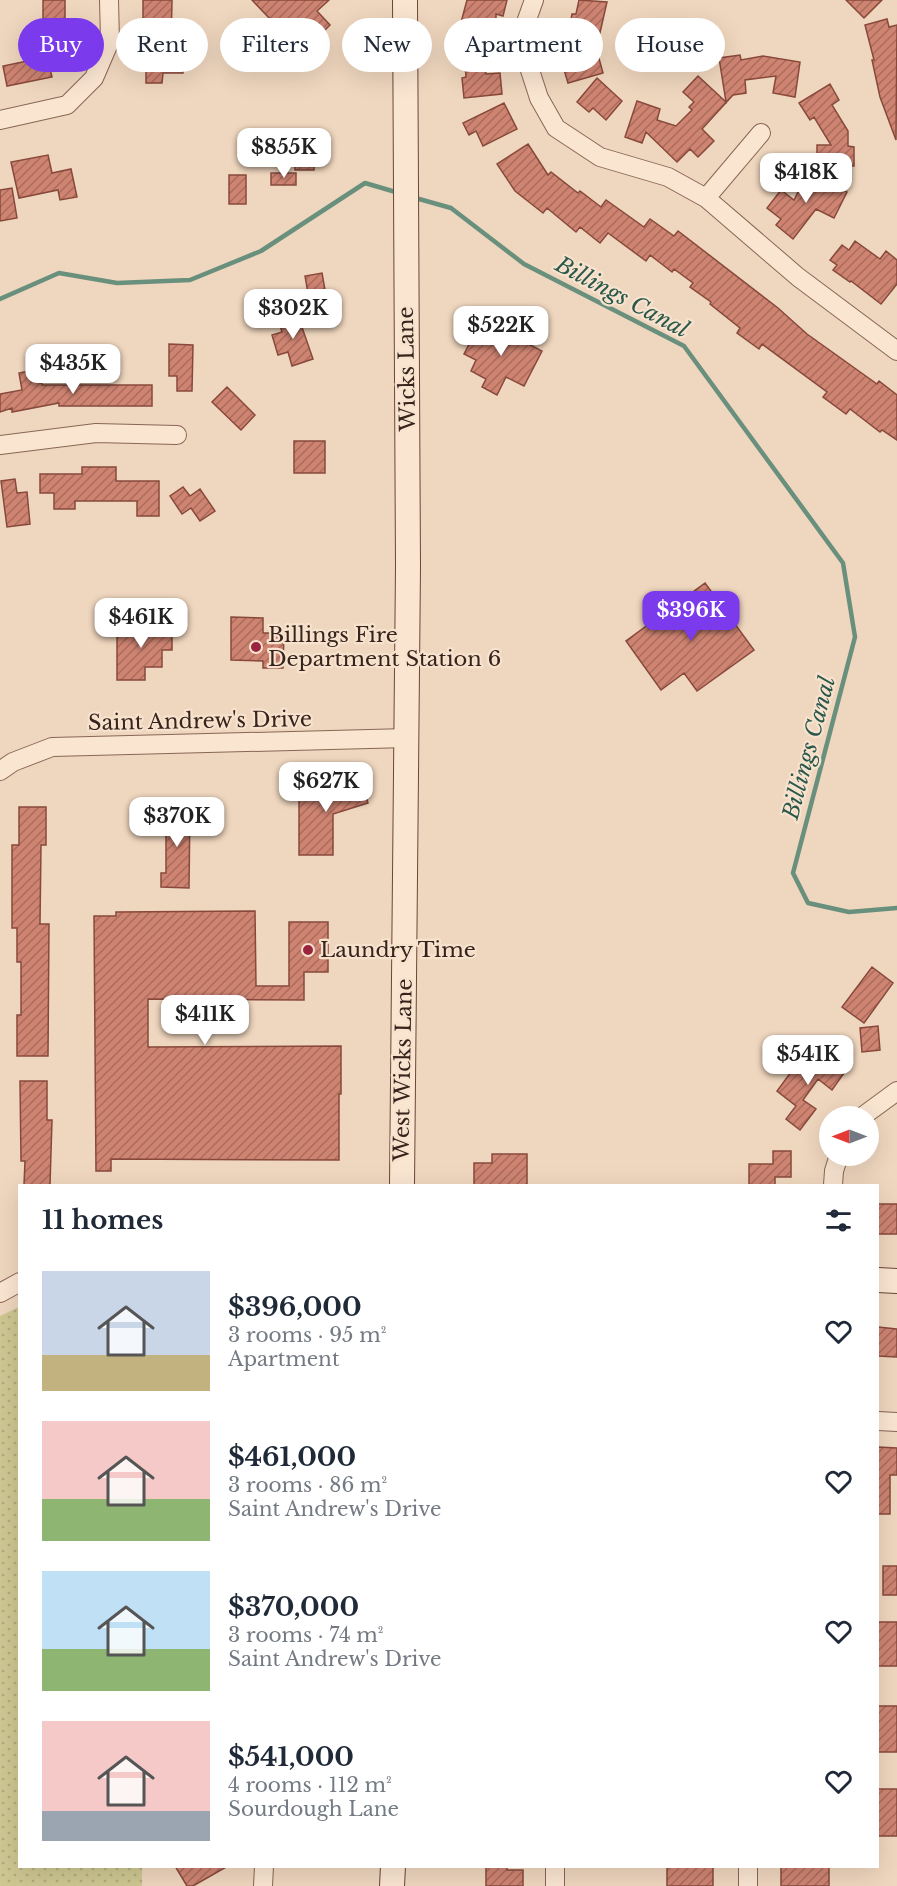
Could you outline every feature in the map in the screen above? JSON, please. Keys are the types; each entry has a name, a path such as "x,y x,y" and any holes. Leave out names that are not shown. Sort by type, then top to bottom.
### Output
{"main road":[{"name":"Wicks Lane","path":"405,0 408,738"},
{"name":"West Wicks Lane","path":"402,1184 408,738"},
{"path":"879,1280 897,1281"},
{"path":"393,1868 393,1886"}],"street":[{"path":"0,120 68,105 94,78 110,41 109,0"},
{"path":"534,0 525,25 526,58 539,98 556,128 600,158 668,177 706,198 798,277 897,351"},
{"path":"706,198 761,133"},
{"path":"0,445 96,433 177,435"},
{"name":"Saint Andrew's Drive","path":"0,771 13,762 52,747 408,738"},
{"path":"877,1106 897,1091"},
{"path":"833,1184 836,1166"},
{"path":"1,1290 18,1283"},
{"path":"879,1421 897,1422"},
{"path":"263,1886 264,1868"},
{"path":"555,1868 555,1886"},
{"path":"748,1868 748,1886"}],"shaded area":[{"path":"18,1307 18,1868 142,1868 142,1886 0,1886 0,1316"}],"building":[{"path":"43,0 65,0 65,18 43,18"},
{"path":"143,0 172,0 172,18 143,18"},
{"path":"252,0 329,0 317,11 324,18 269,18"},
{"path":"467,0 507,0 503,16 496,14 496,18 462,18"},
{"path":"579,0 607,2 603,20 571,18 572,14 576,14"},
{"path":"846,0 882,0 864,18"},
{"path":"887,19 889,27 897,25 896,140 880,97 865,25"},
{"path":"740,55 741,60 763,56 800,62 795,97 773,93 776,76 745,80 746,93 733,95 702,129 714,141 698,157 690,149 677,162 646,132 642,143 625,137 637,101 660,109 657,120 676,126 692,110 689,107 694,102 683,92 698,76 726,102 721,72 725,72 725,57"},
{"path":"18,63 18,72 51,72 52,77 7,86 3,66"},
{"path":"146,72 183,72 163,73 162,83 146,83"},
{"path":"466,72 500,73 502,94 464,98 462,78 466,77"},
{"path":"565,72 603,72 603,73 568,83"},
{"path":"597,78 622,101 606,120 593,108 589,112 577,102"},
{"path":"830,84 839,100 832,105 848,131 848,146 854,147 854,166 817,166 817,145 831,145 814,117 810,120 799,103"},
{"path":"504,103 517,129 483,146 476,131 469,135 463,123"},
{"path":"295,133 314,133 314,170 295,170"},
{"path":"528,144 548,175 551,172 601,207 606,200 644,227 650,219 674,236 678,231 778,308 807,334 877,384 879,381 897,395 897,440 882,430 880,432 850,409 846,414 823,397 827,392 762,344 759,349 737,333 740,328 690,287 693,283 674,269 672,272 650,255 646,261 608,233 600,243 580,227 576,232 547,208 543,213 515,191 497,164"},
{"path":"48,155 52,173 71,169 77,197 60,200 58,190 19,198 11,162"},
{"path":"808,172 847,192 834,218 816,209 793,239 776,225 781,219 767,208 781,190 794,200"},
{"path":"271,173 296,173 296,185 271,185"},
{"path":"229,175 246,175 246,204 229,204"},
{"path":"12,188 17,218 0,221 0,190"},
{"path":"855,241 880,259 886,251 897,260 897,284 881,304 833,270 837,265 830,260 842,245 849,250"},
{"path":"322,273 325,290 308,293 305,276"},
{"path":"297,313 313,359 292,366 288,352 278,355 272,335 282,332 278,319"},
{"path":"482,320 542,351 524,386 506,377 497,395 482,387 486,379 471,371 476,360 464,354"},
{"path":"169,344 193,345 192,391 177,391 177,376 169,376"},
{"path":"39,369 42,385 152,385 152,406 59,406 59,403 12,412 12,408 0,412 0,394 22,390 19,373"},
{"path":"227,387 255,415 241,430 212,402"},
{"path":"294,441 325,441 325,473 294,473"},
{"path":"82,467 116,467 116,481 159,481 159,516 137,516 137,501 75,501 75,509 54,509 54,493 40,493 40,474 82,474"},
{"path":"15,479 17,493 27,492 30,524 7,527 1,481"},
{"path":"183,487 190,496 200,489 215,511 200,521 191,508 182,514 170,496"},
{"path":"705,583 754,650 697,691 684,673 661,690 626,641"},
{"path":"231,617 263,618 263,633 284,633 283,668 263,668 263,661 231,660"},
{"path":"117,624 172,624 172,650 162,650 162,667 145,667 145,680 117,680"},
{"path":"358,771 368,803 333,814 333,855 299,855 299,787 345,787 342,776"},
{"path":"166,806 190,806 189,888 161,887 161,873 166,873"},
{"path":"19,807 46,807 46,845 41,845 40,924 49,924 48,1056 17,1056 17,1015 21,1015 21,962 17,962 17,928 12,928 12,845 19,845"},
{"path":"255,911 256,986 289,986 289,922 328,922 328,972 304,972 304,1000 148,999 148,1047 341,1046 339,1160 111,1159 111,1171 96,1171 94,916 116,916 116,912"},
{"path":"872,967 893,983 864,1023 842,1007"},
{"path":"878,1026 880,1050 862,1052 860,1028"},
{"path":"805,1053 827,1069 834,1059 847,1069 832,1090 818,1079 803,1100 816,1109 800,1130 786,1119 796,1106 777,1091"},
{"path":"20,1081 47,1081 47,1120 52,1120 50,1184 24,1184 25,1161 21,1161"},
{"path":"773,1151 791,1151 791,1177 775,1177 775,1184 749,1184 749,1164 773,1164"},
{"path":"492,1154 527,1154 527,1184 474,1184 474,1163 492,1163"},
{"path":"879,1204 897,1204 897,1234 879,1234"},
{"path":"879,1327 897,1329 897,1357 879,1356"},
{"path":"879,1447 897,1448 897,1475 890,1475 890,1514 879,1514"},
{"path":"883,1566 897,1566 897,1595 883,1595"},
{"path":"879,1622 897,1622 897,1666 879,1666"},
{"path":"879,1706 897,1706 897,1752 879,1752"},
{"path":"879,1789 897,1789 897,1836 879,1836"},
{"path":"176,1868 224,1868 193,1886 187,1886"},
{"path":"486,1868 523,1870 523,1886 486,1886"},
{"path":"667,1868 713,1868 713,1886 667,1886"},
{"path":"781,1868 829,1868 829,1886 781,1886"}],"waterway":[{"name":"Billings Canal","path":"0,299 59,273 117,283 190,280 261,251 365,183 399,193"},
{"name":"Billings Canal","path":"412,197 451,208 524,264 684,346 843,563 855,637 793,873 808,903 849,912 897,908"}],"place":[{"name":"Billings Fire Department Station 6","path":"256,647"},
{"name":"Laundry Time","path":"308,950"}]}
